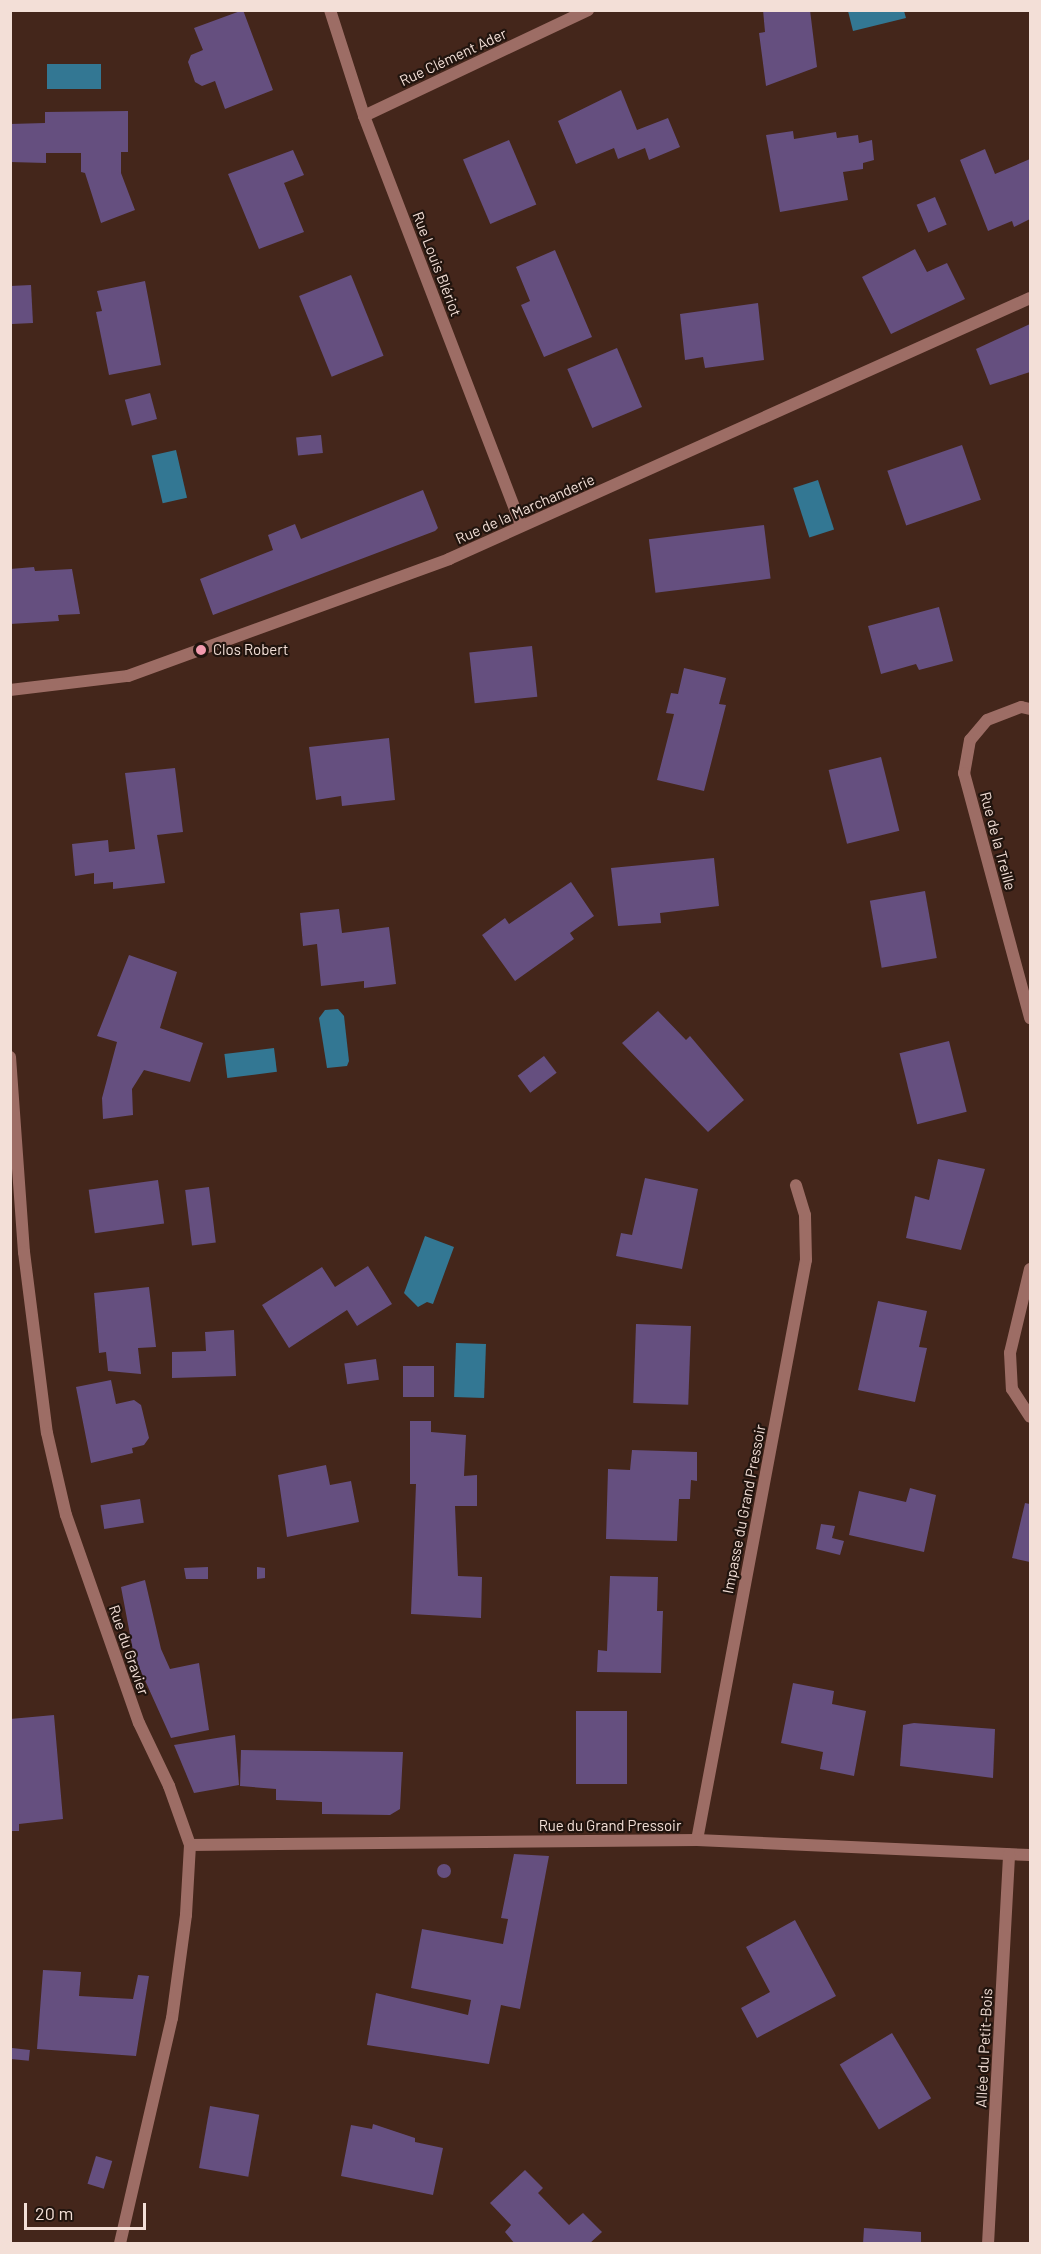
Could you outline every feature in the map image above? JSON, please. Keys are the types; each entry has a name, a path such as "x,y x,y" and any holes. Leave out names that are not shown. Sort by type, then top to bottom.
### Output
{"street":[{"name":"Rue Louis Blériot","path":"330,10 364,116 521,526"},
{"name":"Rue Clément Ader","path":"364,116 588,10"},
{"name":"Rue de la Marchanderie","path":"10,690 128,676 449,559 1030,298"},
{"name":"Rue de la Treille","path":"1030,709 1021,707 987,720 970,740 964,773 1030,1018"},
{"name":"Rue du Gravier","path":"10,1057 24,1252 47,1433 66,1515 139,1723 169,1786 190,1845 186,1915 172,2018 120,2244"},
{"name":"Impasse du Grand Pressoir","path":"697,1840 806,1260 805,1215 796,1185"},
{"path":"1030,1269 1010,1353 1012,1389 1030,1417"},
{"name":"Rue du Grand Pressoir","path":"190,1845 697,1840 1030,1855"},
{"name":"Allée du Petit-Bois","path":"988,2244 1009,1855"}],"water":[{"path":"848,11 904,11 906,18 853,31"},
{"path":"47,64 101,64 101,89 47,89"},
{"path":"176,450 187,498 163,503 152,456"},
{"path":"818,480 834,529 809,537 793,488"},
{"path":"338,1009 344,1016 349,1061 347,1066 327,1068 319,1018 325,1010"},
{"path":"274,1048 277,1072 227,1078 224,1054"},
{"path":"425,1236 454,1247 433,1304 427,1302 418,1307 404,1293"},
{"path":"456,1343 486,1344 484,1398 454,1397"}],"building":[{"path":"243,10 273,90 225,109 215,81 202,86 195,82 188,62 191,55 203,50 194,28"},
{"path":"763,10 810,10 817,67 766,86 759,33 765,32"},
{"path":"621,90 637,130 668,118 680,147 649,160 645,148 618,159 614,148 576,164 558,121"},
{"path":"128,111 128,152 121,152 121,173 135,210 101,223 85,173 81,172 81,153 46,153 46,163 10,162 10,124 45,123 45,112"},
{"path":"793,131 794,139 836,132 837,138 858,135 859,143 872,140 874,160 863,163 863,169 843,172 848,200 780,212 766,135"},
{"path":"509,140 536,204 490,224 463,160"},
{"path":"985,149 995,174 1030,159 1030,219 1014,227 1012,221 988,231 960,160"},
{"path":"293,150 304,175 284,183 304,232 259,249 228,174"},
{"path":"935,197 947,225 928,232 917,205"},
{"path":"915,249 927,272 947,263 965,299 891,334 862,277"},
{"path":"555,250 592,337 544,357 521,305 530,301 516,267"},
{"path":"351,275 384,356 332,377 299,296"},
{"path":"145,281 161,365 109,375 96,312 102,311 97,291"},
{"path":"31,285 33,323 12,324 10,286"},
{"path":"758,303 764,360 705,368 703,357 685,360 680,314"},
{"path":"1030,324 1030,372 990,385 976,349"},
{"path":"617,348 642,407 592,428 567,369"},
{"path":"150,393 157,419 132,426 125,400"},
{"path":"321,435 323,453 298,456 296,438"},
{"path":"962,445 981,500 906,526 887,471"},
{"path":"423,490 438,528 435,531 213,615 200,579 273,550 268,535 295,524 301,539"},
{"path":"764,525 771,579 655,593 649,539"},
{"path":"34,567 35,571 72,569 80,614 58,615 59,621 10,624 10,569"},
{"path":"939,607 953,661 919,670 916,664 881,674 868,626"},
{"path":"532,646 537,697 475,703 469,653"},
{"path":"684,668 726,678 719,704 726,705 704,791 657,780 674,714 666,713 671,693 678,694"},
{"path":"389,738 395,800 342,806 341,796 316,800 309,747"},
{"path":"881,757 899,831 847,844 829,770"},
{"path":"175,768 183,832 157,835 165,883 113,889 113,882 94,884 94,873 75,876 72,844 108,840 109,852 135,849 125,773"},
{"path":"714,858 719,906 660,913 661,923 618,926 611,868"},
{"path":"571,882 594,916 570,933 574,939 515,981 482,935 505,918 509,924"},
{"path":"925,891 937,958 882,968 870,901"},
{"path":"339,909 342,933 389,927 396,984 364,988 364,981 321,986 317,944 303,946 300,913"},
{"path":"129,955 177,972 160,1028 203,1043 190,1082 144,1070 132,1089 133,1115 103,1119 102,1098 117,1042 97,1036"},
{"path":"658,1011 686,1040 690,1036 744,1100 708,1132 622,1043"},
{"path":"949,1041 967,1112 917,1124 900,1053"},
{"path":"544,1056 557,1073 530,1093 518,1076"},
{"path":"938,1159 985,1169 961,1250 906,1238 915,1196 929,1200"},
{"path":"645,1178 698,1189 682,1269 616,1256 621,1233 632,1235"},
{"path":"158,1180 164,1224 95,1233 89,1190"},
{"path":"209,1187 216,1243 192,1246 185,1190"},
{"path":"368,1266 392,1304 357,1326 347,1310 289,1348 262,1305 322,1267 335,1287"},
{"path":"149,1287 156,1347 138,1348 141,1374 108,1371 106,1352 99,1353 94,1293"},
{"path":"878,1301 927,1311 919,1347 927,1348 915,1402 858,1390"},
{"path":"636,1324 691,1326 688,1405 633,1403"},
{"path":"234,1330 236,1376 172,1378 172,1352 206,1351 205,1332"},
{"path":"376,1359 379,1380 347,1384 344,1363"},
{"path":"403,1366 434,1366 434,1397 403,1397"},
{"path":"111,1380 116,1404 134,1400 141,1405 149,1438 144,1445 132,1448 133,1453 91,1463 76,1387"},
{"path":"410,1421 431,1421 431,1432 466,1435 464,1476 477,1475 477,1506 455,1506 458,1576 482,1577 481,1618 411,1614 416,1484 410,1484"},
{"path":"632,1450 697,1452 697,1481 691,1480 690,1499 679,1499 677,1541 606,1539 608,1469 630,1470"},
{"path":"326,1465 330,1485 351,1481 359,1522 287,1537 278,1475"},
{"path":"910,1488 936,1495 924,1552 849,1535 859,1491 906,1502"},
{"path":"140,1499 144,1523 104,1529 100,1505"},
{"path":"1025,1503 1030,1504 1030,1562 1012,1558"},
{"path":"821,1524 835,1526 832,1538 844,1541 840,1555 816,1549"},
{"path":"208,1567 208,1579 186,1579 184,1568"},
{"path":"257,1567 265,1568 265,1578 257,1579"},
{"path":"610,1576 658,1577 657,1611 663,1611 661,1673 597,1672 598,1650 607,1651"},
{"path":"145,1580 161,1649 170,1669 199,1663 209,1730 171,1738 134,1656 121,1587"},
{"path":"793,1683 834,1691 832,1704 866,1711 854,1776 820,1769 823,1752 781,1743"},
{"path":"576,1711 627,1711 627,1784 576,1784"},
{"path":"54,1715 63,1819 19,1824 19,1831 10,1831 10,1719"},
{"path":"914,1723 995,1729 993,1778 900,1766 903,1725"},
{"path":"235,1735 239,1785 194,1793 174,1745"},
{"path":"241,1750 403,1752 400,1809 390,1815 322,1814 322,1802 276,1800 276,1789 240,1786"},
{"path":"514,1854 549,1856 520,2009 501,2005 489,2064 367,2045 376,1993 468,2015 471,2000 411,1988 422,1929 503,1944 508,1919 501,1918"},
{"path":"444,1864 449,1866 451,1871 449,1876 444,1878 439,1876 437,1871 439,1866"},
{"path":"795,1920 836,1996 757,2038 741,2008 770,1992 746,1947"},
{"path":"43,1970 81,1972 79,1996 133,1999 138,1975 149,1976 136,2056 37,2049"},
{"path":"892,2033 931,2098 879,2130 840,2064"},
{"path":"12,2048 30,2050 29,2061 11,2059"},
{"path":"210,2106 259,2115 248,2177 199,2168"},
{"path":"373,2124 415,2138 415,2142 443,2148 433,2195 341,2176 351,2125 372,2129"},
{"path":"96,2156 112,2161 104,2189 88,2184"},
{"path":"525,2170 543,2188 538,2193 569,2225 583,2213 602,2232 589,2244 515,2244 505,2232 511,2225 490,2203"},
{"path":"864,2228 921,2232 921,2244 863,2244"}],"place":[{"name":"Clos Robert","path":"201,650"}]}
